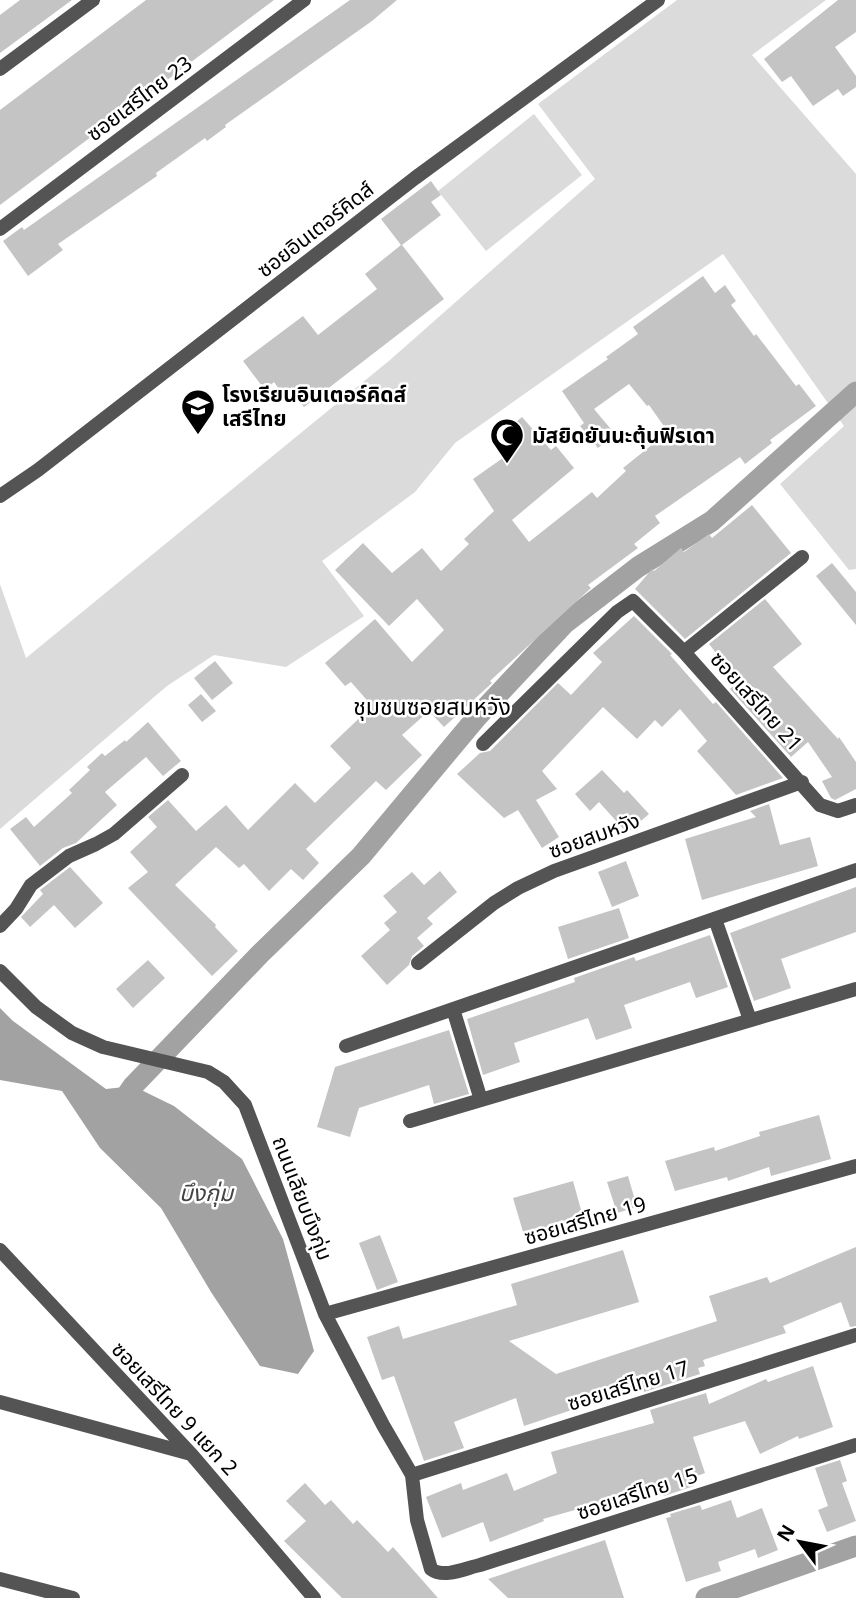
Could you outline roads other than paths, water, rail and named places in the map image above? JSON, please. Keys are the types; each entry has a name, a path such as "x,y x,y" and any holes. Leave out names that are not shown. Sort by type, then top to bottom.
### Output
{"street":[{"path":"0,69 93,0"},
{"name":"ซอยเสรีไทย 23","path":"0,229 304,0"},
{"name":"ซอยอินเตอร์คิดส์","path":"0,496 38,470 415,178 658,0"},
{"path":"684,652 802,557"},
{"name":"ซอยเสรีไทย 21","path":"483,744 617,612 633,601 684,652 820,805 838,811 856,805"},
{"path":"0,926 16,909 31,885 69,856 114,834 182,775"},
{"name":"ซอยสมหวัง","path":"418,963 494,903 554,871 802,782"},
{"path":"346,1046 856,870"},
{"path":"715,919 750,1020"},
{"name":"ถนนเลียบบึงกุ่ม","path":"0,971 36,1007 72,1033 103,1047 208,1072 224,1082 246,1105 324,1314 412,1475 417,1520 432,1569"},
{"path":"410,1121 856,989"},
{"path":"453,1009 481,1100"},
{"name":"ซอยเสรีไทย 19","path":"324,1314 856,1166"},
{"name":"ซอยเสรีไทย 9 แยก 2","path":"0,1250 192,1455 314,1598"},
{"name":"ซอยเสรีไทย 17","path":"412,1475 856,1335"},
{"path":"0,1402 192,1455"},
{"name":"ซอยเสรีไทย 15","path":"432,1569 436,1573 445,1574 480,1565 856,1445"},
{"path":"0,1579 73,1598"}],"water":[{"name":"บึงกุ่ม","path":"0,1008 13,1021 106,1089 133,1086 174,1106 242,1159 283,1239 314,1351 298,1374 260,1366 211,1292 161,1208 100,1148 62,1091 0,1080"}],"waterway":[{"path":"117,1109 133,1086 260,954 361,856 477,717 564,624 638,567 712,521 856,392"},
{"path":"706,1598 856,1546"}],"place":[{"name":"โรงเรียนอินเตอร์คิดส์ เสรีไทย","path":"198,436"},
{"name":"มัสยิดยันนะตุ้นฟิรเดา","path":"507,465"}],"district":[{"name":"ชุมชนซอยสมหวัง","path":"432,706"}]}
